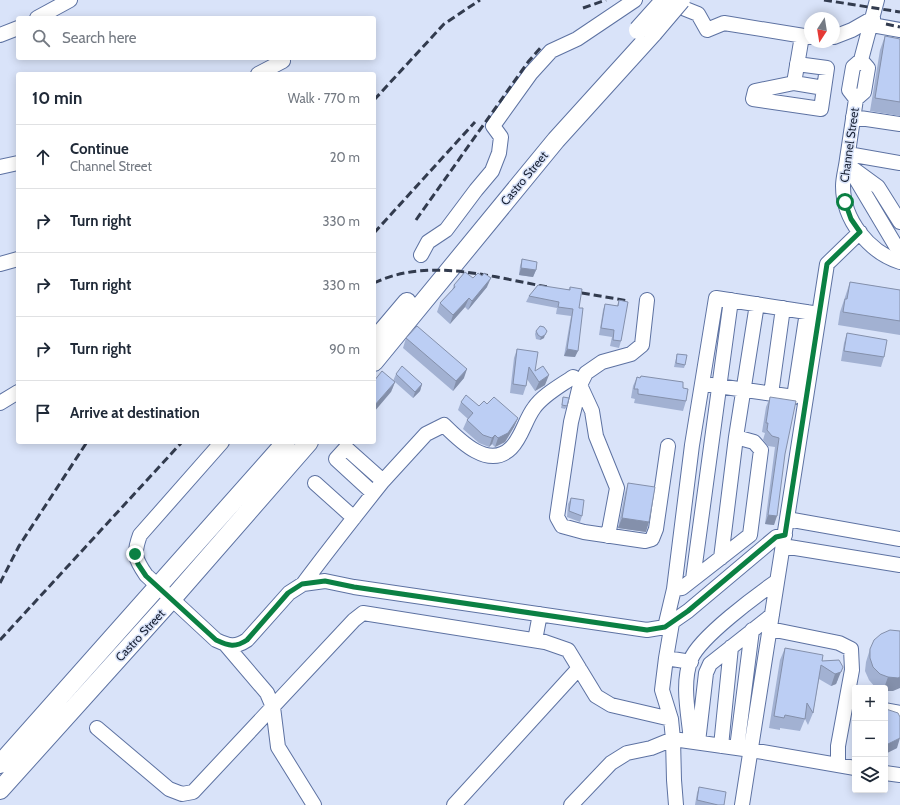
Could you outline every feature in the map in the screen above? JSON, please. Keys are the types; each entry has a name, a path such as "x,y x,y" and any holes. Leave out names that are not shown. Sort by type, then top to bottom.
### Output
{"main road":[{"name":"Castro Street","path":"376,360 646,32 663,0"},
{"name":"Castro Street","path":"376,338 646,32 681,0"},
{"name":"Castro Street","path":"0,764 284,444"},
{"name":"Castro Street","path":"0,790 172,599 307,444"}],"street":[{"path":"41,16 70,0"},
{"path":"421,255 428,242 446,230 492,171 499,153 501,137 493,126 531,73 551,51 577,39 635,0"},
{"path":"663,0 698,14 707,30 724,23 804,37"},
{"name":"Channel Street","path":"877,0 861,65 864,92 856,99 843,186 845,202 851,219 860,232 874,248 887,257 900,262"},
{"path":"840,35 872,21 900,30"},
{"path":"0,35 16,29"},
{"path":"794,83 797,64 804,43"},
{"path":"262,72 283,61 281,72"},
{"path":"797,64 827,68 821,109 753,99 755,91 794,83 824,88"},
{"path":"853,117 900,124"},
{"path":"847,159 874,159 900,163"},
{"path":"847,159 878,187 900,222"},
{"path":"847,159 900,253"},
{"path":"0,167 16,163"},
{"path":"702,383 794,397 813,313 827,264 860,232"},
{"path":"0,264 16,260"},
{"path":"676,805 674,780 674,739 671,718 662,690 668,625 702,383 716,298 813,313"},
{"path":"646,300 642,346 631,354 602,362 586,373 580,385 571,422 557,518 562,526 608,536 645,541 652,539 656,529 668,446"},
{"path":"693,580 731,300"},
{"path":"721,558 736,437 757,304"},
{"path":"771,394 782,308"},
{"path":"742,805 784,541 813,313"},
{"path":"226,645 239,646 247,640 288,593 302,584 373,493 426,434 444,425 462,443 478,452 484,455 501,456 512,448 534,407 556,388 572,378 577,379 592,411 596,436 617,488 608,536"},
{"path":"0,403 16,393"},
{"path":"674,589 682,588 750,535 761,450 754,442 736,437"},
{"path":"220,444 140,535 135,554 138,564 157,586 216,640 226,645 263,687 273,707 278,747 314,805"},
{"path":"373,493 336,459 346,448 383,481"},
{"path":"315,483 354,518"},
{"path":"787,520 900,539"},
{"path":"302,584 325,581 354,587 647,630 668,625 688,611 776,537 784,541 900,565"},
{"path":"694,742 686,692 691,662 696,650 752,599 778,581"},
{"path":"97,728 169,790 182,794 193,792 354,620 363,613 535,640 568,650 596,696 611,705 671,718"},
{"path":"535,640 540,614"},
{"path":"694,742 706,673 712,661 772,615"},
{"path":"736,748 752,630"},
{"path":"770,630 839,644 851,649 851,704 838,746 838,765"},
{"path":"721,746 731,646"},
{"path":"666,658 691,662"},
{"path":"454,805 579,668"},
{"path":"888,711 900,713"},
{"path":"571,805 611,763 627,753 651,748 674,739 751,750 852,767"},
{"path":"888,773 900,775"}],"building":[{"path":"885,36 900,39 900,102 875,98"},
{"path":"522,259 537,262 536,270 521,268"},
{"path":"465,272 473,278 478,273 482,276 484,273 491,278 472,301 469,298 453,315 440,303 455,287 454,285"},
{"path":"850,282 900,290 900,321 843,312"},
{"path":"538,285 570,290 570,287 582,289 579,308 583,308 578,351 567,349 573,309 558,307 559,302 529,296"},
{"path":"619,300 628,302 621,341 613,340 614,330 601,328 605,304 618,306"},
{"path":"417,326 467,369 456,381 406,338"},
{"path":"540,326 544,327 547,331 545,335 541,337 536,331"},
{"path":"847,333 887,340 884,357 844,351"},
{"path":"517,349 538,352 535,371 543,366 549,375 539,382 529,367 526,386 513,384"},
{"path":"677,354 687,355 685,365 676,363"},
{"path":"402,366 422,384 415,392 396,374"},
{"path":"382,371 395,382 376,404 376,378"},
{"path":"641,376 683,382 683,388 688,389 686,401 638,394 638,389 634,389 637,377 640,378"},
{"path":"466,395 479,406 484,401 487,404 494,397 518,418 508,433 498,438 495,435 492,438 483,435 467,420 473,413 461,402"},
{"path":"563,397 569,398 567,406 562,405"},
{"path":"770,397 796,401 785,454 777,516 768,515 779,438 772,436 767,430 768,423 766,423"},
{"path":"628,483 655,487 649,522 622,518"},
{"path":"571,498 584,500 582,516 569,511"},
{"path":"890,630 900,631 900,677 898,678 880,674 873,667 870,658 870,649 874,640 881,634"},
{"path":"785,648 823,655 822,661 839,660 843,667 841,672 835,674 821,665 813,713 807,703 805,719 785,715 784,718 774,716"},
{"path":"888,710 898,713 900,717 900,738 888,744"},
{"path":"699,787 726,792 724,805 697,800"}],"railway":[{"path":"376,98 444,24 480,0"},
{"path":"583,8 606,0"},
{"path":"824,0 900,12"},
{"path":"886,24 900,27"},
{"path":"416,220 528,62 542,46"},
{"path":"376,231 475,122"},
{"path":"376,282 395,275 416,271 438,270 482,274 548,287"},
{"path":"570,291 629,301"},
{"path":"0,583 19,546 86,444"},
{"path":"0,640 180,444"}],"route":[{"path":"135,554 138,564 146,576 216,640 226,645 239,646 247,640 288,593 302,584 325,581 354,587 647,630 665,627 688,611 776,537 785,535 827,264 860,232 851,219 845,202"}]}
